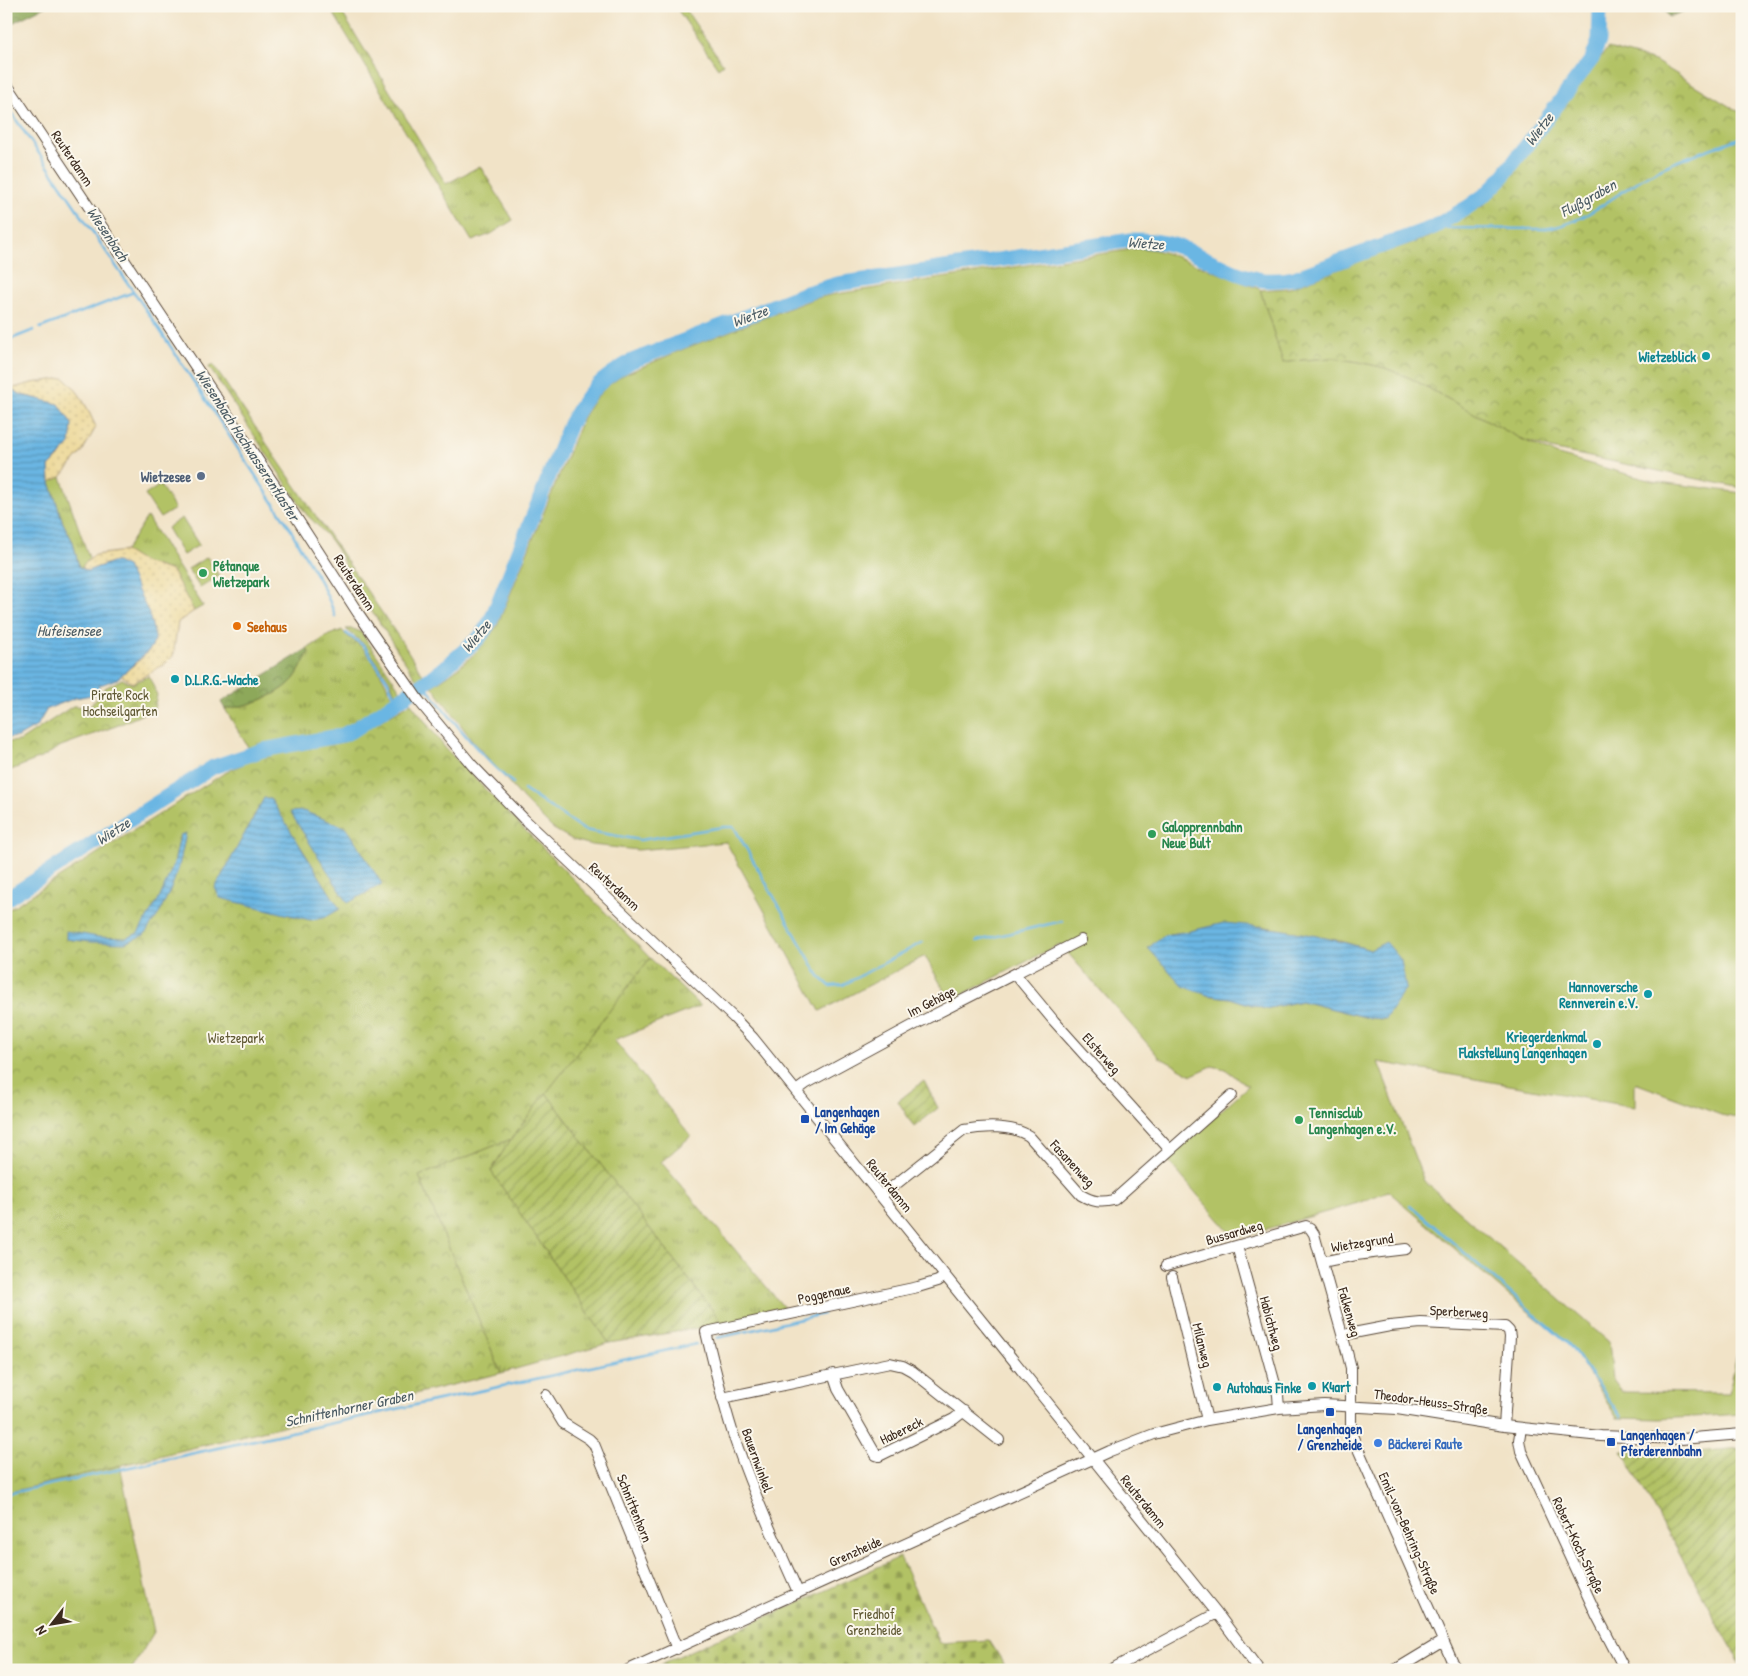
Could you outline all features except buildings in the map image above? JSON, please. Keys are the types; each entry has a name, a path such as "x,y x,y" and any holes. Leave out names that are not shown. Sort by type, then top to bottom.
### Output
{"street":[{"name":"Reuterdamm","path":"6,83 405,681 449,739 506,801 753,1038 1217,1613 1259,1670"},
{"name":"Im Gehäge","path":"796,1091 807,1082 912,1026 1081,940"},
{"name":"Elsterweg","path":"1015,974 1054,1021 1170,1150"},
{"name":"Fasanenweg","path":"881,1196 961,1133 973,1128 1013,1128 1029,1136 1081,1195 1091,1201 1102,1203 1116,1199 1232,1095"},
{"name":"Bussardweg","path":"1166,1266 1306,1226 1310,1228"},
{"name":"Falkenweg","path":"1310,1228 1314,1234 1343,1335 1350,1368 1350,1406"},
{"name":"Habichtweg","path":"1237,1246 1278,1395 1279,1408"},
{"name":"Wietzegrund","path":"1322,1262 1356,1255 1406,1249"},
{"name":"Poggenaue","path":"706,1332 918,1287 938,1281 945,1276"},
{"name":"Milanweg","path":"1172,1277 1207,1420"},
{"name":"Sperberweg","path":"1343,1335 1390,1326 1421,1323 1505,1327 1509,1331 1510,1337 1504,1426"},
{"name":"Bauernwinkel","path":"706,1332 722,1398 753,1489 798,1592"},
{"path":"722,1398 890,1363 903,1366 912,1371 1000,1440"},
{"name":"Habereck","path":"833,1374 838,1389 876,1456 954,1419 964,1411"},
{"name":"Schnittenhorn","path":"546,1395 563,1423 594,1444 677,1649"},
{"name":"Theodor-Heuss-Straße","path":"1093,1459 1154,1434 1207,1420 1279,1408 1350,1406 1397,1409 1504,1426 1601,1436 1681,1439 1742,1434"},
{"name":"Emil-von-Behring-Straße","path":"1350,1406 1351,1433 1456,1670"},
{"name":"Robert-Koch-Straße","path":"1521,1428 1519,1440 1521,1451 1597,1616 1625,1670"},
{"name":"Grenzheide","path":"628,1670 1093,1459"},
{"path":"1110,1670 1217,1613"},
{"path":"1395,1670 1443,1640"}],"green space":[{"path":"6,6 46,6 6,26"},
{"path":"329,6 338,6 446,184 480,166 513,220 491,234 472,241"},
{"path":"675,6 683,6 723,64 718,68"},
{"path":"1662,6 1697,6 1669,17"},
{"path":"1608,48 1655,61 1737,111 1742,110 1742,488 1551,449 1519,438 1410,378 1385,368 1332,358 1283,363 1260,290 1289,288 1429,237 1484,205"},
{"name":"Galopprennbahn Neue Bult","path":"1140,248 1155,250 1260,289 1283,363 1332,358 1385,368 1410,378 1519,438 1558,455 1652,481 1742,493 1742,1119 1721,1115 1635,1083 1635,1107 1378,1062 1424,1181 1609,1342 1613,1380 1622,1392 1729,1393 1737,1354 1742,1355 1742,1414 1660,1419 1617,1418 1571,1346 1507,1294 1388,1191 1358,1203 1235,1238 1167,1160 1248,1086 1225,1069 1212,1066 1192,1075 1159,1057 1060,944 950,1001 925,956 820,1011 726,842 638,850 592,845 573,840 552,828 524,800 472,740 432,686 468,660 497,626 583,417 594,400 606,387 623,375 686,348 813,299","holes":["1261,926 1341,941 1370,950 1385,1019 1369,1018 1301,1001 1265,1009 1230,998 1207,995 1164,935 1190,931"]},
{"path":"213,365 404,645 424,677 418,682 348,574 337,549 307,515 209,367"},
{"path":"61,477 89,558 83,565 83,569 79,567 73,542 63,523 50,482"},
{"path":"160,485 175,509 160,518 145,495"},
{"path":"147,517 203,606 194,611 172,571 141,561 125,551"},
{"path":"182,518 199,545 183,555 167,528"},
{"name":"Pétanque Wietzepark","path":"207,557 219,576 200,588 188,569"},
{"path":"346,629 361,632 401,691 396,695 389,679 365,645"},
{"path":"342,630 367,653 380,672 393,698 342,732 251,752 225,709 242,706 276,693 293,680 309,652 307,649 329,635"},
{"path":"307,649 309,652 299,672 284,688 269,697 242,706 225,709 221,702"},
{"name":"Pirate Rock Hochseilgarten","path":"149,676 157,695 154,709 116,726 61,746 43,757 6,772 6,742 20,741 73,706 88,707 100,696 105,688 122,679 132,684"},
{"name":"Wietzepark","path":"411,703 446,749 650,958 511,1139 419,1176 501,1373 6,1493 6,911 223,774 259,756 343,742"},
{"path":"650,958 700,1006 614,1040 691,1136 661,1162 786,1310 723,1324 546,1093"},
{"path":"924,1081 938,1108 914,1127 898,1101"},
{"path":"546,1093 723,1324 609,1343 491,1171 511,1139"},
{"path":"511,1139 491,1171 609,1343 501,1373 419,1176"},
{"path":"1742,1448 1742,1666 1622,1451 1684,1453"},
{"path":"120,1465 154,1632 131,1670 6,1670 6,1493"},
{"name":"Friedhof Grenzheide","path":"900,1557 939,1643 989,1640 1008,1670 664,1670 661,1664"}],"sand":[{"path":"64,378 79,394 96,427 82,452 61,477 50,482 49,467 60,456 38,399 22,395 10,389"},
{"path":"125,551 141,561 172,571 194,611 178,622 173,656 165,664 132,683 121,675 147,653 155,637 112,562 87,571 83,569 83,565 95,555"}],"water":[{"name":"Hufeisensee","path":"6,387 22,395 59,404 72,424 70,444 49,467 50,482 63,523 73,542 79,567 87,571 117,562 127,567 149,614 155,637 152,647 117,679 100,685 97,694 75,698 47,709 37,726 18,737 6,738"},
{"path":"264,798 270,798 340,909 324,918 310,920 220,898 215,888"},
{"path":"303,811 347,828 382,884 348,903 290,812"},
{"path":"186,833 179,867 172,886 159,914 144,935 125,943 66,939 66,931 98,937 126,938 138,933 160,897 174,863 180,835"},
{"path":"1224,923 1298,932 1370,950 1386,942 1401,960 1406,988 1385,1019 1369,1018 1301,1001 1265,1009 1230,998 1207,995 1183,986 1148,948 1164,935"}],"waterway":[{"name":"Wietze","path":"6,899 213,767 263,750 343,735 423,684 449,664 480,637 491,620 570,424 582,403 603,380 632,361 803,294 838,284 1131,240 1173,245 1251,278 1283,280 1294,278 1434,227 1468,207 1486,194 1501,179 1592,59 1599,41 1600,6"},
{"name":"Wiesenbach Hochwasserentlaster","path":"6,105 159,329 290,528 320,582 335,616"},
{"name":"Flußgraben","path":"1434,227 1544,229 1560,226 1589,213 1666,166 1742,137"},
{"name":"Wiesenbach","path":"40,328 134,292"},
{"name":"Wiesenbach","path":"6,341 34,330"},
{"name":"Wiesenbach Hochwasserentlaster","path":"346,633 364,646 387,680 397,701"},
{"path":"423,684 478,749 513,783"},
{"path":"524,790 584,830 640,840 723,827 734,827 819,976 830,986 843,985 923,942"},
{"path":"977,941 1062,921"},
{"path":"1410,1205 1572,1348 1621,1417"},
{"name":"Schnittenhorner Graben","path":"717,1338 823,1314"},
{"name":"Schnittenhorner Graben","path":"6,1494 696,1344"}],"place":[{"name":"Wietzeblick","path":"1706,356"},
{"name":"Wietzesee","path":"201,476"},
{"name":"Pétanque Wietzepark","path":"203,573"},
{"name":"Seehaus","path":"237,626"},
{"name":"D.L.R.G.-Wache","path":"175,679"},
{"name":"Galopprennbahn Neue Bult","path":"1152,834"},
{"name":"Hannoversche Rennverein e.V.","path":"1648,994"},
{"name":"Kriegerdenkmal Flakstellung Langenhagen","path":"1597,1044"},
{"name":"Langenhagen / Im Gehäge","path":"805,1119"},
{"name":"Tennisclub Langenhagen e.V.","path":"1299,1120"},
{"name":"K4art","path":"1312,1386"},
{"name":"Autohaus Finke","path":"1217,1387"},
{"name":"Langenhagen / Grenzheide","path":"1330,1412"},
{"name":"Langenhagen / Pferderennbahn","path":"1611,1442"},
{"name":"Bäckerei Raute","path":"1378,1443"}]}
